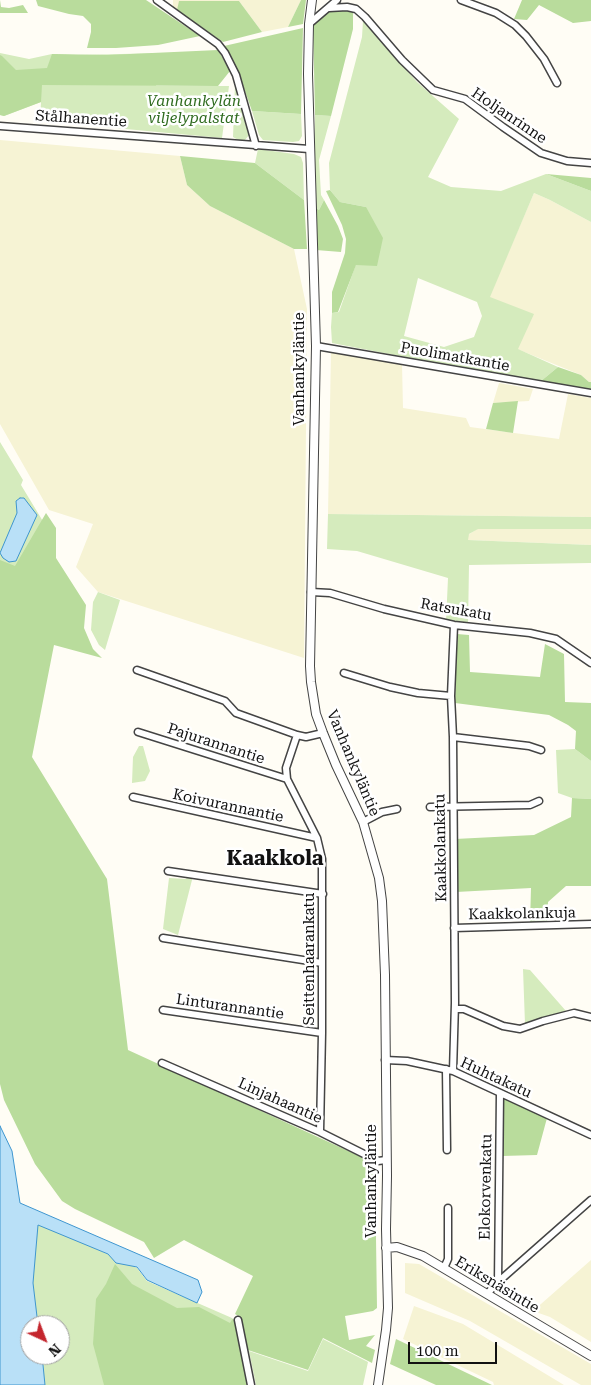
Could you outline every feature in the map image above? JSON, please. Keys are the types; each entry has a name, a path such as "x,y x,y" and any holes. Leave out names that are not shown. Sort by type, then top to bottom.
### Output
{"street":[{"path":"157,0 218,44 225,53 236,75 256,146"},
{"name":"Vanhankyläntie","path":"312,0 309,24 309,149 316,346 311,682 316,714 363,822 380,878 385,976 387,1315 378,1385"},
{"path":"309,24 337,0"},
{"path":"461,0 496,13 515,25 544,59 557,82"},
{"name":"Holjanrinne","path":"329,8 347,7 356,9 402,60 433,90 465,99 541,154 591,163"},
{"name":"Stålhanentie","path":"0,126 309,149"},
{"name":"Puolimatkantie","path":"316,346 591,393"},
{"name":"Ratsukatu","path":"311,592 330,593 454,625 530,633 556,639 591,663"},
{"name":"Kaakkolankatu","path":"453,1071 455,1009 451,696 454,625"},
{"path":"138,670 225,701 236,713 297,735 306,737 323,733"},
{"path":"344,673 390,687 418,693 451,696"},
{"name":"Pajurannantie","path":"138,732 287,779"},
{"path":"287,779 286,768 297,735"},
{"path":"453,737 529,746 541,750"},
{"name":"Seittenhaarankatu","path":"287,779 317,838 322,860 320,1132"},
{"name":"Koivurannantie","path":"133,798 317,838"},
{"path":"430,807 530,805 539,801"},
{"path":"363,822 382,812 397,809"},
{"path":"168,871 323,894"},
{"name":"Kaakkolankuja","path":"454,928 591,924"},
{"path":"164,938 322,963"},
{"path":"455,1009 464,1009 503,1026 520,1029 543,1020 574,1013 591,1017"},
{"name":"Linturannantie","path":"163,1010 322,1034"},
{"name":"Huhtakatu","path":"385,1060 407,1061 453,1071 591,1135"},
{"name":"Linjahaantie","path":"162,1063 320,1132 378,1161 386,1160"},
{"path":"446,1069 447,1150"},
{"name":"Elokorvenkatu","path":"498,1282 500,1093"},
{"path":"486,1294 591,1200"},
{"path":"444,1268 448,1259 448,1208"},
{"name":"Eriksnäsintie","path":"386,1248 397,1247 423,1256 591,1356"},
{"path":"238,1320 251,1385"}],"shaded area":[{"path":"173,0 301,0 288,27 262,32 239,1 177,10 173,8"},
{"path":"0,140 180,156 187,185 210,206 294,249 307,309 304,658 98,592 76,567 93,524 49,510 0,424"},
{"path":"534,193 591,222 591,382 581,375 517,349 489,297"},
{"path":"331,352 402,364 403,408 466,418 470,427 559,439 568,394 591,398 591,517 328,514"},
{"path":"499,383 533,389 529,401 493,403"},
{"path":"477,529 591,529 591,545 468,540 468,535"},
{"path":"591,1260 591,1342 550,1317 533,1311"},
{"path":"405,1263 419,1264 591,1364 591,1385 581,1385 470,1321 405,1293"},
{"path":"414,1306 463,1324 564,1385 494,1385 493,1382 403,1339"}],"green space":[{"path":"0,0 1,7 9,8 23,5 28,13 0,13"},
{"path":"36,0 146,0 200,36 158,45 87,48 91,24 83,16 38,6"},
{"path":"301,0 306,0 303,24 288,27"},
{"path":"522,0 591,0 591,21 573,23 539,5 527,20 514,19"},
{"path":"179,1 239,1 262,32 223,42 177,10"},
{"path":"347,10 353,12 353,29 331,116 315,115 313,23 329,11"},
{"path":"363,21 417,82 459,119 428,177 451,187 501,191 546,174 591,191 591,222 534,193 490,297 534,314 518,349 558,367 541,381 461,368 332,343 332,313 339,312 356,264 366,207 340,202 330,190 329,163 362,37","holes":["418,278 477,302 482,316 474,337 444,347 404,336"]},
{"path":"303,28 301,114 252,111 239,74 224,46"},
{"path":"218,50 230,71 218,86 42,85 41,102 4,116 0,115 0,55 16,70 47,68 52,54 108,55"},
{"name":"Vanhankylän viljelypalstat","path":"0,53 29,59 52,54 165,53 156,86 229,86 222,138 40,121 41,102 4,116 0,115"},
{"path":"235,84 249,135 245,140 238,140 233,137"},
{"path":"252,111 301,114 302,136 299,141 293,142 263,140 259,135"},
{"path":"315,115 331,116 319,160 321,195 324,200 319,210 313,206"},
{"path":"258,149 294,154 301,157 303,163 304,200 255,163"},
{"path":"180,156 255,163 304,200 307,249 294,249 210,206 187,185"},
{"path":"546,174 591,178 591,191"},
{"path":"330,190 340,202 366,207 383,238 377,266 356,265 338,312 332,313 332,292 345,253 346,239 342,225 326,191"},
{"path":"324,200 343,239 341,252 316,250 313,206 319,210"},
{"path":"558,367 581,375 591,382 591,390 541,381"},
{"path":"518,401 513,433 486,429 493,403"},
{"path":"0,442 23,480 21,485 44,523 23,572 0,565"},
{"path":"46,513 56,528 56,558 86,605 84,628 93,649 102,658 54,645 32,757 107,879 128,1050 368,1160 375,1168 377,1308 373,1311 345,1316 349,1340 375,1335 366,1346 375,1350 372,1363 323,1338 308,1370 248,1350 240,1317 235,1314 253,1276 184,1240 154,1258 144,1242 62,1201 35,1164 4,1100 0,1084 0,560 15,566"},
{"path":"328,514 591,517 591,529 478,529 469,534 468,540 591,545 591,563 469,565 468,626 446,622 448,578 357,551 327,549"},
{"path":"98,592 120,600 105,650 99,645 91,630 93,602"},
{"path":"457,634 469,635 470,672 540,677 545,644 564,654 565,702 591,703 591,761 575,749 576,731 549,715 455,703"},
{"path":"139,746 143,746 150,771 145,781 132,783 133,757"},
{"path":"575,749 591,761 591,799 572,798 558,793 556,750"},
{"path":"572,798 591,799 591,886 566,886 548,902 547,924 530,924 531,888 456,892 455,839 534,835 571,817"},
{"path":"187,876 193,876 178,935 163,929 169,878 186,879"},
{"path":"523,969 530,970 566,1011 525,1024"},
{"path":"503,1098 547,1118 537,1155 502,1156"},
{"path":"38,1225 48,1226 137,1268 147,1281 232,1318 231,1378 226,1385 0,1385 0,1233"},
{"path":"115,1264 132,1284 177,1308 199,1307 230,1323 233,1318 247,1385 104,1385 93,1344 96,1299 106,1284"},
{"path":"323,1339 368,1362 363,1385 256,1385 249,1351 308,1371"},
{"path":"396,1339 492,1385 436,1385 390,1364"}],"water":[{"path":"24,498 37,515 16,561 9,562 0,553 17,513 16,501"},
{"path":"0,1126 12,1151 20,1203 198,1280 202,1292 197,1303 147,1280 137,1267 116,1263 108,1254 38,1225 33,1283 37,1315 20,1315 20,1365 43,1365 45,1385 0,1385"}],"district":[{"name":"Kaakkola","path":"275,859"}]}
